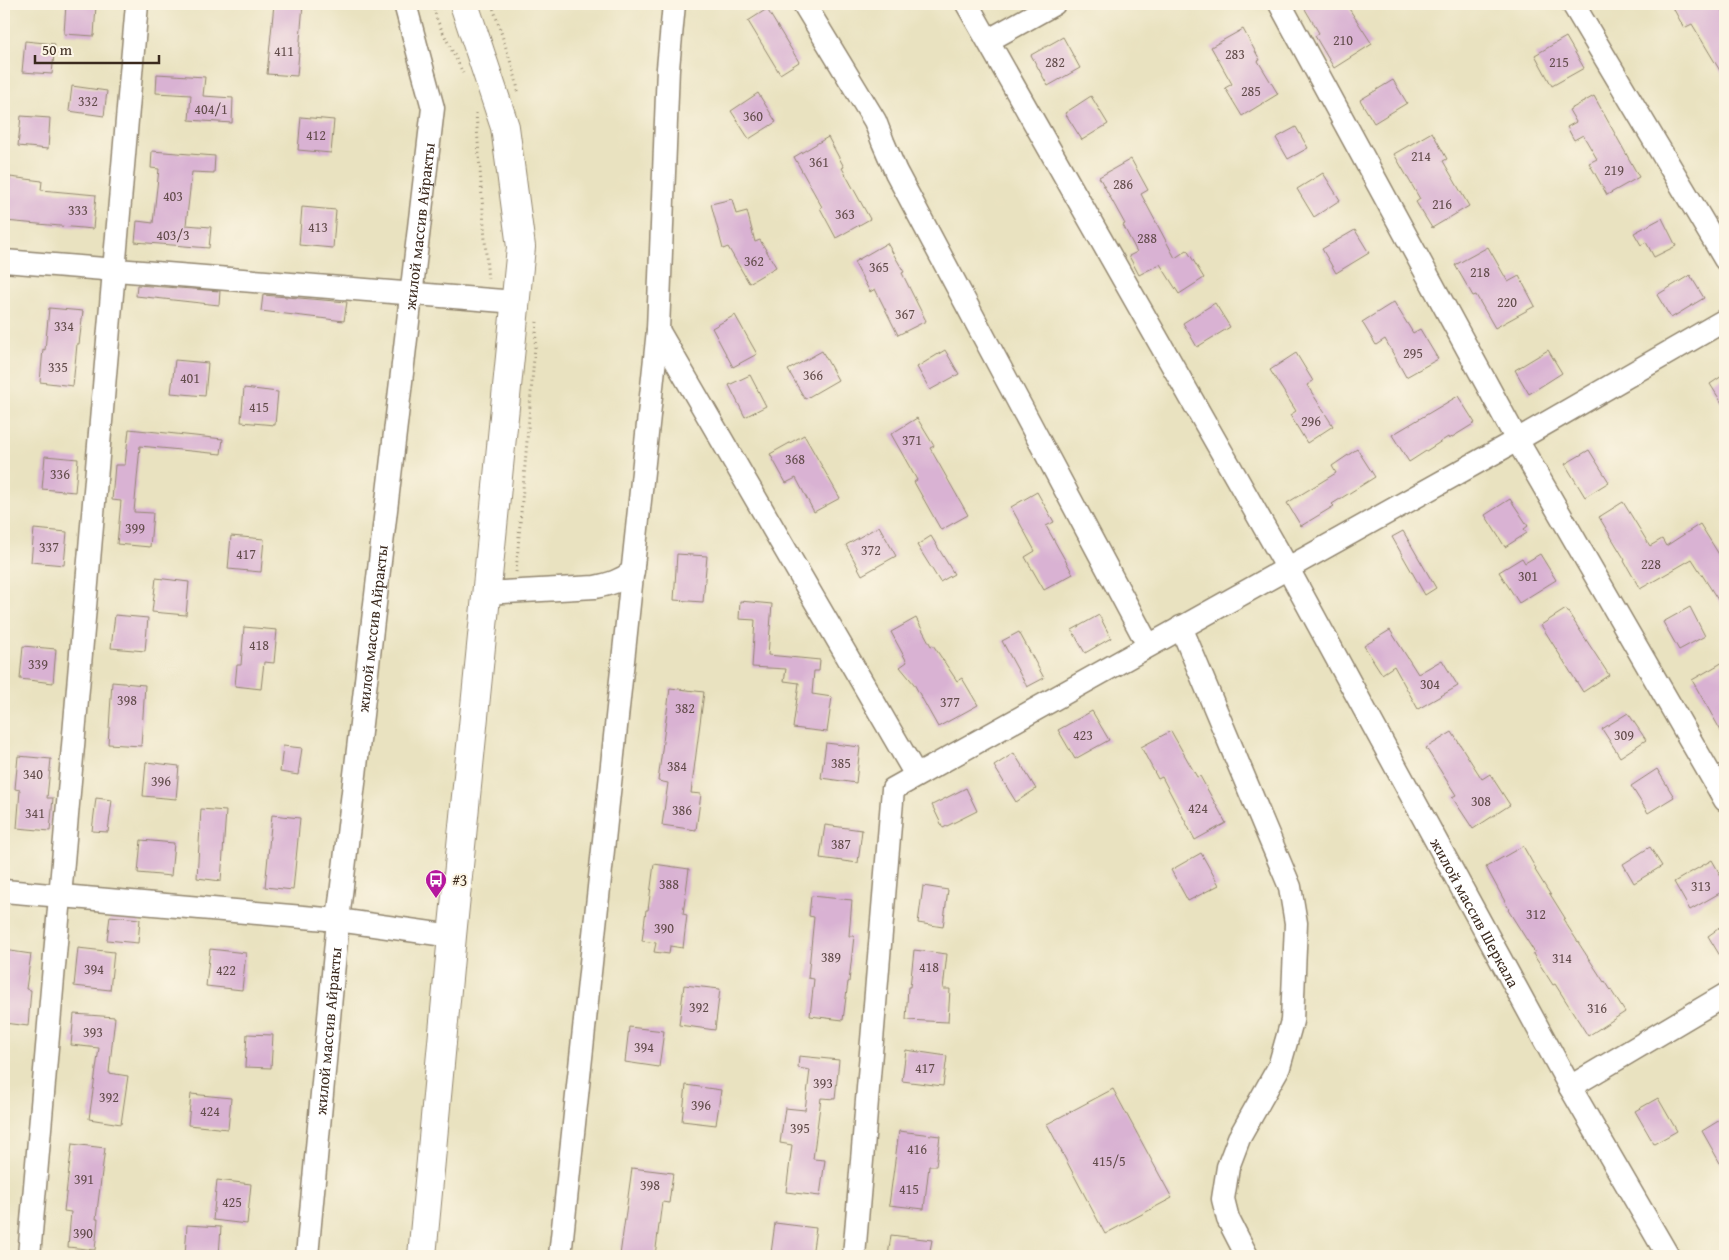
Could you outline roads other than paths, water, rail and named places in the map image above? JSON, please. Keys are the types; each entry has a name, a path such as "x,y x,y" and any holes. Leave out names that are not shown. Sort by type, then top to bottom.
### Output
{"main road":[{"path":"422,1256 486,593 503,301 522,247 505,127 464,4"}],"street":[{"path":"29,1256 137,4"},
{"name":"жилой массив Айракты","path":"307,1256 338,920 434,108 405,4"},
{"path":"560,1256 658,330 668,68 674,4"},
{"path":"804,4 875,121 896,172 1148,645"},
{"name":"жилой массив Шеркала","path":"967,4 1287,567 1570,1087 1668,1256"},
{"path":"989,40 1054,4"},
{"path":"1280,4 1517,440 1725,800"},
{"path":"1573,4 1725,258"},
{"path":"4,261 503,301"},
{"path":"854,1256 893,789 1517,440 1725,320"},
{"path":"658,330 916,775"},
{"path":"486,593 595,587 622,580 633,572"},
{"path":"1181,627 1290,887 1296,923 1292,1021 1279,1066 1239,1138 1228,1168 1223,1199 1228,1219 1248,1256"},
{"path":"4,891 338,920 452,936"},
{"path":"1570,1087 1725,995"}],"place":[{"name":"#3","path":"436,899"}]}
